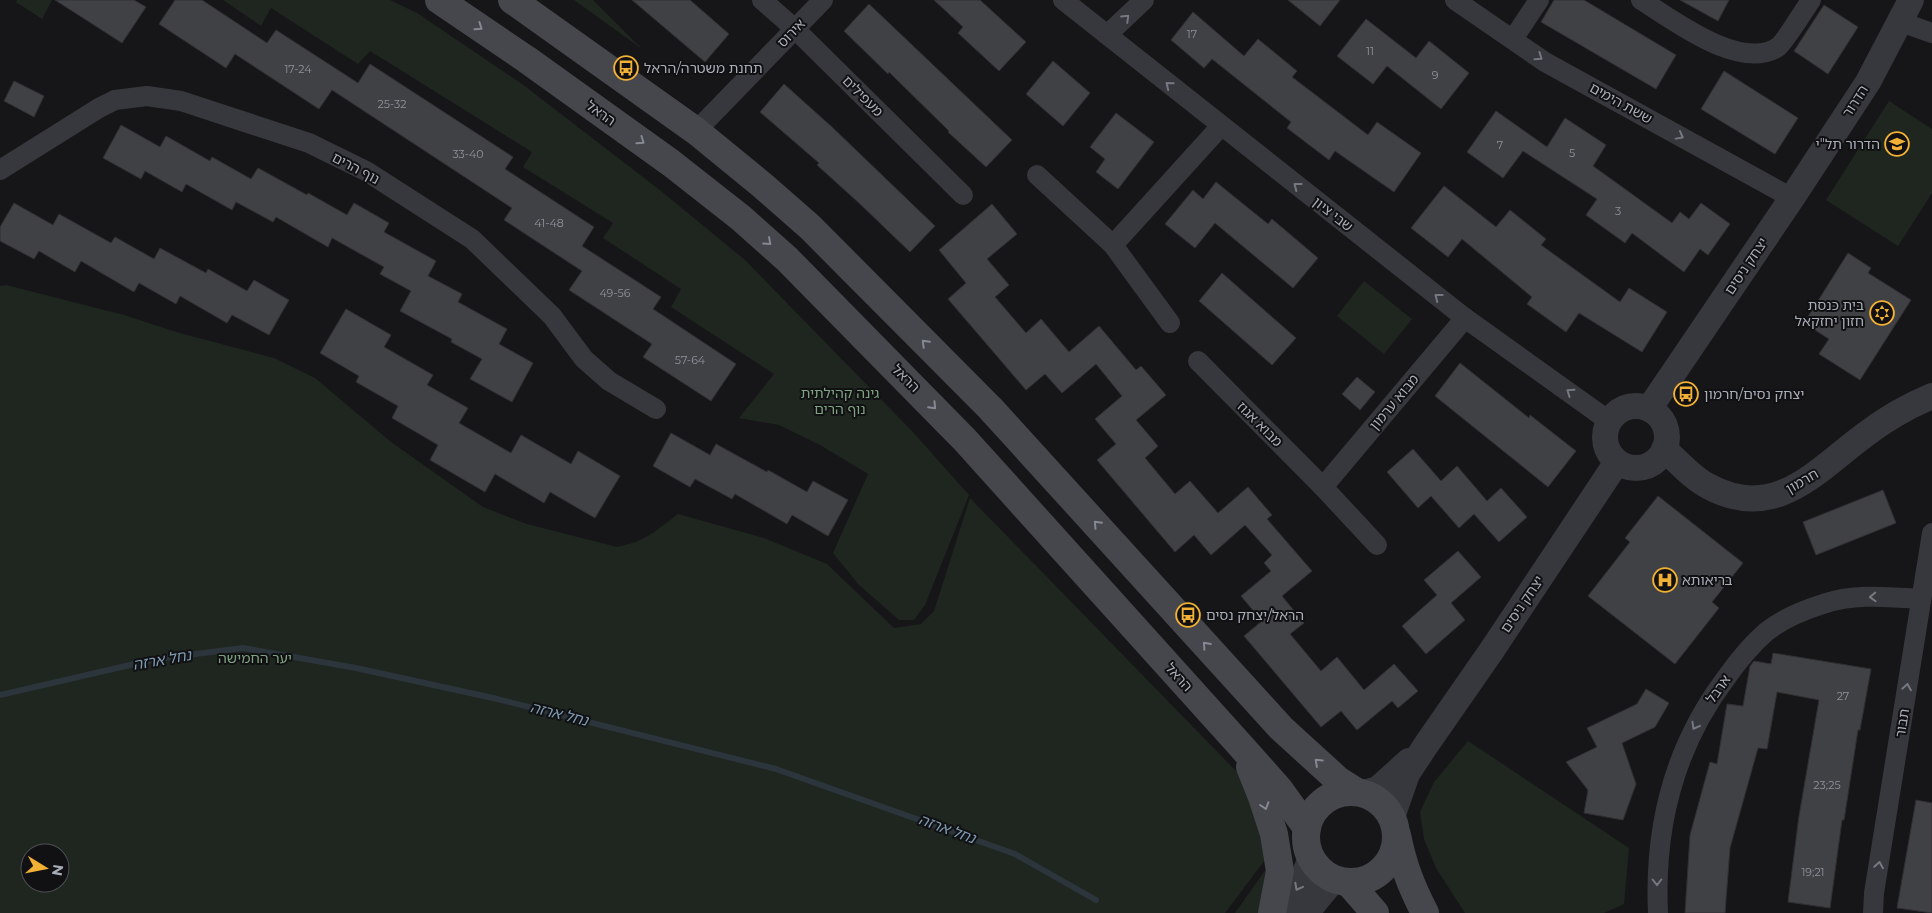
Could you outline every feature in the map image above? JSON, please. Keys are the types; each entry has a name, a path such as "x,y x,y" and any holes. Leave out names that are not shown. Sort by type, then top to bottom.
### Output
{"main road":[{"name":"הראל","path":"439,0 671,162 742,218 787,259 966,440 1279,789 1307,828"},
{"path":"512,0 696,131 810,227 990,408 1281,728 1338,780 1360,793 1376,798 1385,807 1394,825 1402,862 1411,887 1425,913"},
{"path":"1240,745 1262,797 1274,834 1280,871 1272,913"},
{"path":"1360,793 1343,792 1330,796 1311,815 1307,828 1306,844 1311,858 1324,874 1342,881 1365,881 1378,874 1389,862 1395,848 1394,825"},
{"path":"1342,881 1375,913"}],"street":[{"name":"מעפילים","path":"762,0 795,28 963,195"},
{"name":"אירוס","path":"696,131 823,0"},
{"name":"שבי ציון","path":"1063,0 1465,318 1609,421"},
{"path":"1108,35 1144,0"},
{"name":"ששת הימים","path":"1455,0 1545,62 1792,198"},
{"path":"1513,39 1539,0"},
{"path":"1641,0 1696,36 1733,50 1752,54 1767,52 1779,47 1811,0"},
{"path":"1906,11 1932,33"},
{"name":"הדרור","path":"1792,198 1868,82 1906,11"},
{"name":"נוף הרים","path":"0,170 92,111 115,100 147,96 181,101 309,144 366,172 472,239 552,316 584,359 609,381 656,409"},
{"path":"1113,245 1221,126"},
{"path":"1037,175 1113,245 1170,323"},
{"name":"יצחק ניסים","path":"1649,409 1792,198"},
{"name":"מבוא ערמון","path":"1323,487 1465,318"},
{"name":"מבוא אגוז","path":"1198,361 1378,545"},
{"name":"חרמון","path":"1664,449 1705,485 1724,494 1763,498 1798,487 1898,411 1932,396"},
{"path":"1640,406 1649,409 1655,413 1665,426 1666,441 1664,449 1652,463 1644,467 1634,468 1617,462 1605,443 1606,428 1609,421 1622,409 1640,406"},
{"name":"יצחק ניסים","path":"1394,825 1407,774 1617,462"},
{"name":"תבור","path":"1873,913 1874,893 1932,533"},
{"name":"ארבל","path":"1658,913 1656,877 1662,824 1676,772 1689,736 1710,698 1744,654 1767,631 1797,614 1825,603 1854,597 1884,596 1921,599"},
{"name":"יצחק ניסים","path":"1360,793 1378,789 1389,781 1426,744"},
{"path":"1281,913 1298,888 1311,858"},
{"path":"1306,913 1342,881"}],"green space":[{"path":"17,0 52,0 42,19 16,2"},
{"name":"גינה קהילתית נוף הרים","path":"223,0 390,0 417,13 522,84 661,191 745,260 912,431 969,495 925,605 914,620 899,620 859,585 833,553 868,474 820,445 779,425 739,418 774,374 671,307 681,289 603,238 613,223 523,167 532,152 370,51 358,64 271,8 261,26"},
{"path":"574,0 593,0 642,49"},
{"name":"הדרור תל\"י","path":"1889,101 1932,129 1932,193 1898,246 1826,200"},
{"path":"1364,281 1412,319 1384,354 1337,316"},
{"name":"יער החמישה","path":"6,285 124,315 176,332 274,358 315,378 391,442 483,507 527,524 617,547 636,542 653,533 678,514 764,538 827,564 894,628 921,624 934,611 970,498 1238,773 1262,823 1268,856 1225,913 0,913 0,286"},
{"path":"1468,741 1629,848 1624,904 1604,913 1465,913 1436,868 1424,839 1420,812 1434,782"},
{"path":"1273,859 1259,913 1235,913"}],"building":[{"path":"55,0 134,0 146,7 122,43"},
{"path":"175,0 202,0 267,43 276,30 358,83 370,64 513,157 505,169 594,227 582,246 661,297 653,309 736,364 711,401 643,357 652,344 569,290 582,271 504,220 512,208 332,90 319,109 235,54 226,68 159,24"},
{"path":"632,0 690,0 729,34 705,62"},
{"path":"934,0 980,0 1026,42 999,71 958,33 963,27"},
{"path":"1288,0 1340,0 1320,26"},
{"path":"1554,0 1584,0 1676,55 1656,89 1541,22"},
{"path":"1680,0 1729,0 1718,21"},
{"path":"869,4 1012,140 986,167 948,132 889,72 888,74 844,31"},
{"path":"1824,5 1858,27 1828,74 1794,51"},
{"path":"1193,12 1244,56 1258,39 1297,71 1292,77 1368,135 1377,122 1421,153 1394,192 1335,151 1329,160 1287,128 1291,122 1212,59 1204,68 1171,40"},
{"path":"1366,19 1416,58 1429,41 1469,73 1441,109 1387,66 1373,84 1337,56"},
{"path":"1053,61 1090,93 1063,126 1026,94"},
{"path":"1724,71 1798,118 1775,154 1701,109"},
{"path":"14,81 44,96 34,117 4,101"},
{"path":"784,84 832,127 935,226 910,252 817,165 819,163 760,112"},
{"path":"1496,111 1547,147 1565,118 1606,145 1593,166 1672,223 1680,212 1689,219 1701,203 1730,224 1708,255 1700,249 1684,272 1632,233 1625,243 1586,215 1597,199 1523,151 1503,178 1467,152"},
{"path":"1116,113 1154,142 1118,189 1096,172 1105,159 1090,147"},
{"path":"121,125 160,147 166,136 210,161 212,157 251,179 258,168 347,215 354,203 389,223 384,232 436,261 428,276 462,294 458,302 507,329 499,344 533,363 512,402 470,379 482,359 451,342 452,339 400,311 411,291 380,274 384,267 332,238 328,247 276,217 273,222 236,202 232,210 186,184 182,192 145,171 141,179 103,158"},
{"path":"1216,182 1268,224 1272,219 1318,258 1293,288 1215,223 1195,248 1165,224 1193,190 1203,199"},
{"path":"1444,186 1496,227 1510,210 1546,239 1541,245 1620,302 1629,288 1667,312 1642,352 1579,313 1566,332 1527,304 1532,297 1462,239 1448,257 1411,228"},
{"path":"14,203 53,225 59,214 111,243 115,237 154,259 160,248 206,273 208,269 247,291 254,280 289,300 269,335 232,315 227,323 180,296 176,304 139,283 134,292 81,261 75,272 39,251 34,259 0,241 0,227"},
{"path":"992,204 1017,234 987,259 1009,285 995,297 1026,333 1041,319 1069,352 1099,326 1136,370 1141,366 1166,395 1136,420 1158,446 1145,458 1175,494 1190,481 1218,513 1248,487 1272,515 1267,519 1312,571 1282,596 1304,623 1290,634 1321,671 1337,657 1364,690 1394,664 1418,691 1398,708 1392,701 1357,730 1341,711 1321,727 1244,636 1262,621 1241,596 1271,571 1264,563 1272,555 1245,525 1211,555 1194,535 1175,552 1097,460 1116,444 1095,419 1122,396 1096,364 1062,393 1045,374 1026,390 948,299 966,283 939,250"},
{"name":"בית כנסת חזון יחזקאל","path":"1848,253 1871,268 1868,273 1911,300 1860,380 1819,354 1829,339 1804,323"},
{"path":"1222,273 1296,338 1272,365 1199,301"},
{"path":"346,309 391,335 384,347 433,375 427,385 468,408 459,423 511,453 521,435 571,464 578,451 620,476 595,518 550,492 544,503 495,474 485,492 430,460 438,445 392,418 398,406 356,382 359,376 320,353"},
{"path":"1460,363 1529,418 1530,415 1576,451 1548,487 1435,396"},
{"path":"1357,377 1375,392 1360,410 1342,394"},
{"path":"671,433 710,455 716,444 807,492 813,481 848,500 828,536 792,515 787,524 735,494 732,499 695,479 690,487 653,466"},
{"path":"1413,449 1441,481 1457,466 1487,501 1501,488 1527,517 1499,542 1474,514 1459,528 1431,496 1418,508 1387,472"},
{"path":"1883,490 1896,523 1816,555 1803,522"},
{"name":"בריאותא","path":"1658,496 1743,563 1712,602 1719,608 1675,664 1588,596 1630,542 1625,538"},
{"path":"1458,551 1481,577 1451,603 1465,620 1426,654 1402,626 1437,595 1424,580"},
{"path":"1773,653 1871,669 1860,730 1858,730 1844,820 1842,820 1830,908 1788,902 1799,816 1819,700 1777,692 1767,749 1758,748 1730,848 1725,913 1685,913 1690,835 1710,762 1717,764 1727,704 1743,706 1750,666 1754,661 1771,664"},
{"path":"1646,689 1669,703 1655,727 1622,743 1636,784 1623,820 1584,813 1588,790 1566,762 1597,747 1587,728 1637,704"},
{"path":"1916,800 1932,803 1932,913 1897,908"}],"waterway":[{"name":"נחל ארזה","path":"0,695 156,659 243,648 356,668 493,698 776,769 1015,854 1096,900"}],"place":[{"name":"תחנת משטרה/הראל","path":"626,68"},
{"name":"הדרור תל\"י","path":"1897,144"},
{"name":"בית כנסת חזון יחזקאל","path":"1882,313"},
{"name":"יצחק נסים/חרמון","path":"1686,394"},
{"name":"בריאותא","path":"1665,580"},
{"name":"הראל/יצחק נסים","path":"1188,615"}]}
